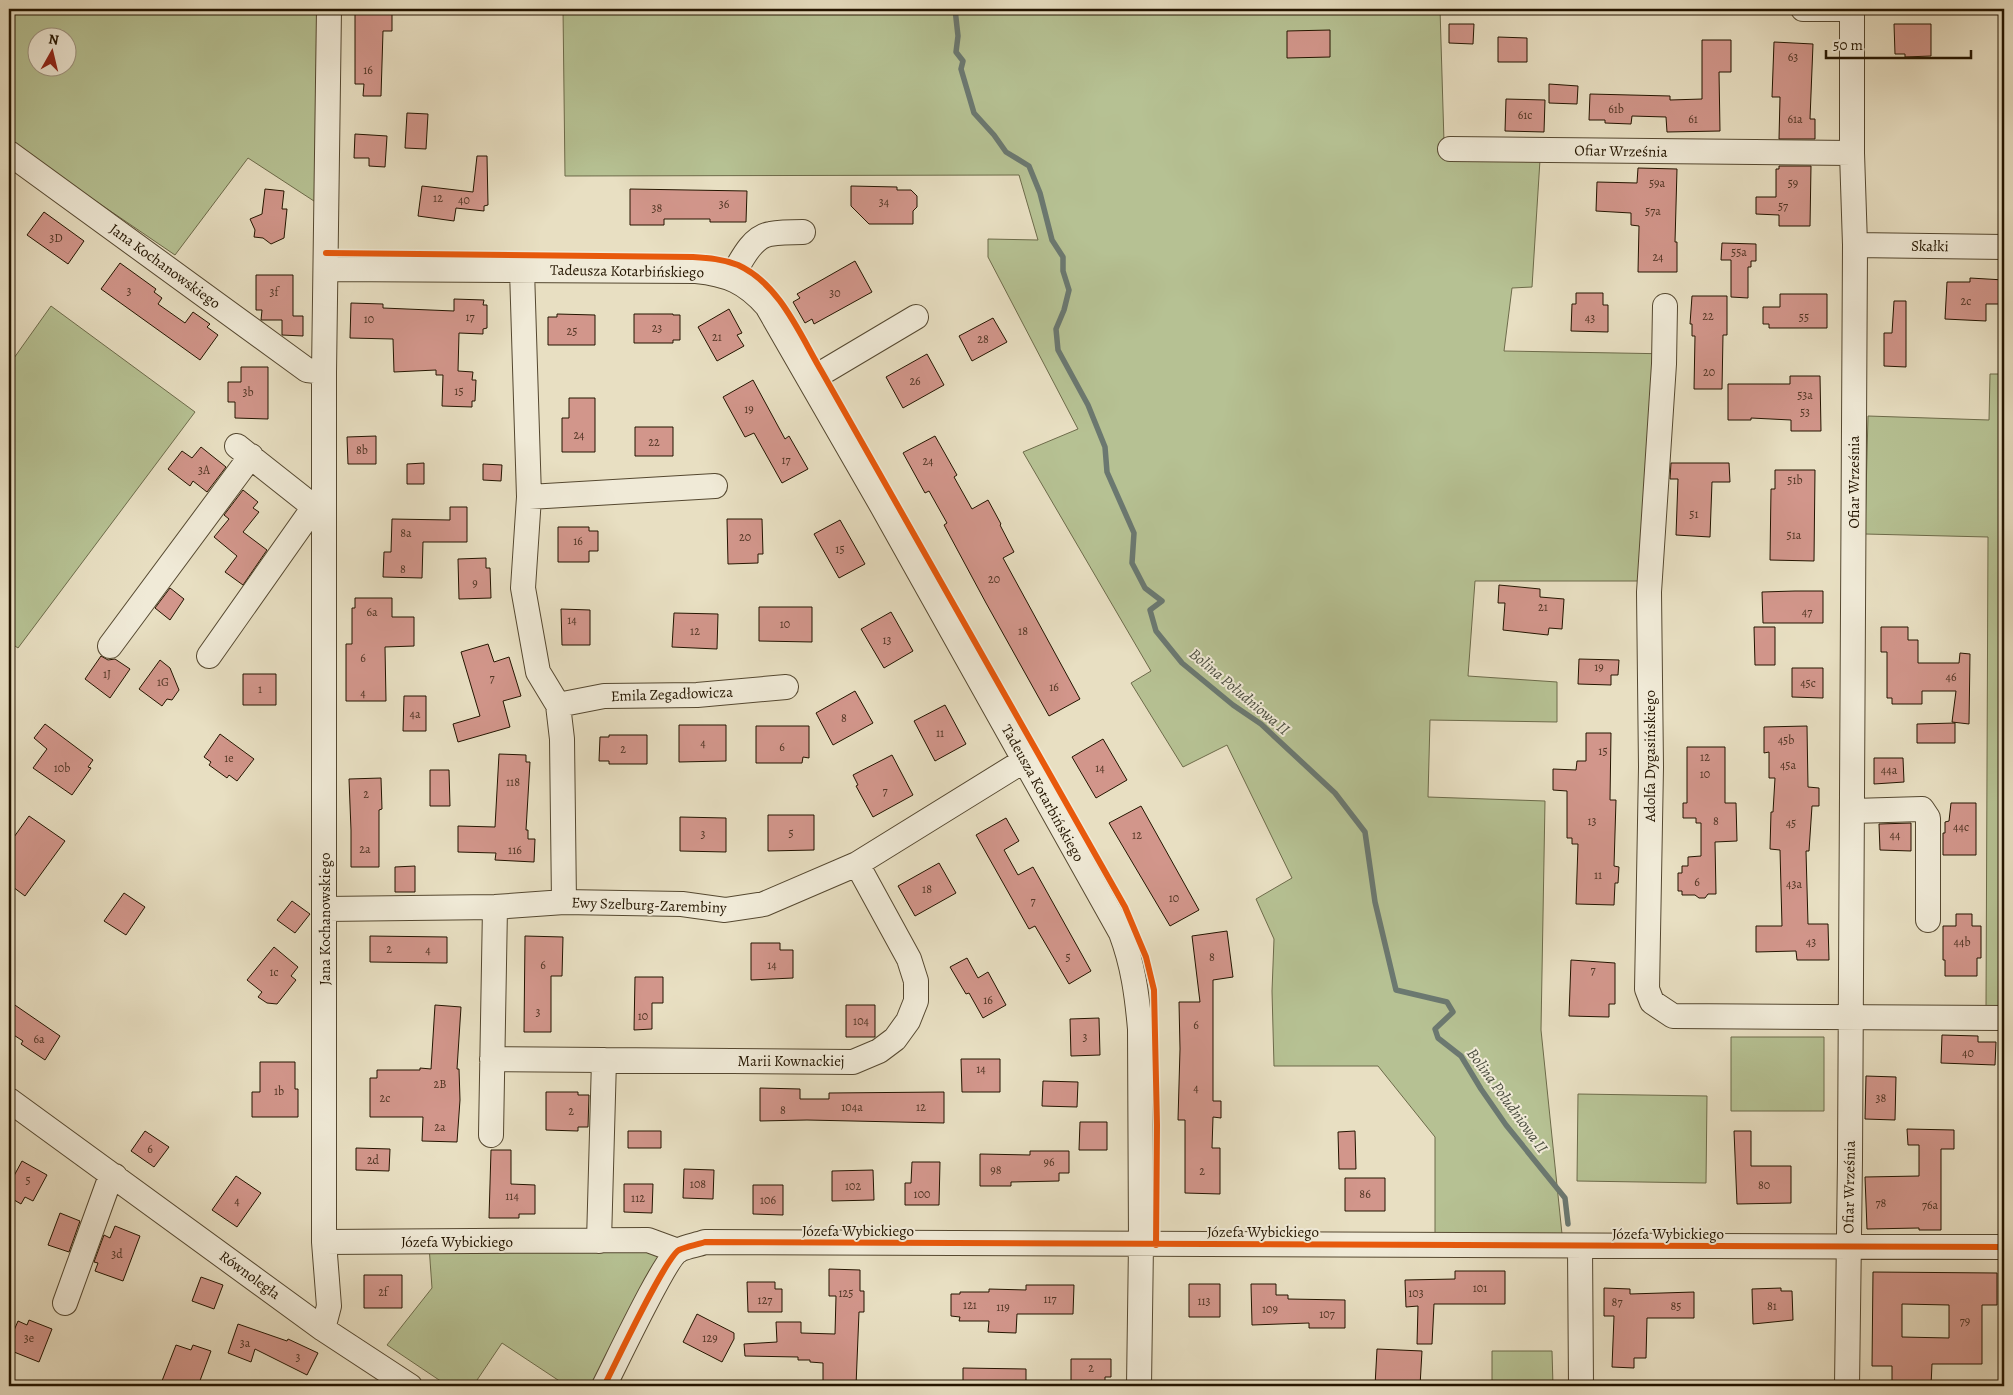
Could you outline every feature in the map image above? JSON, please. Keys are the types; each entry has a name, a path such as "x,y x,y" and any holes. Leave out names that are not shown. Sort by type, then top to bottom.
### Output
{"street":[{"name":"Jana Kochanowskiego","path":"323,1329 329,1306 324,1242 325,909 319,507 324,372 329,9"},
{"name":"Ofiar Września","path":"1803,9 1852,9 1852,153 1856,245 1847,1386"},
{"name":"Ofiar Września","path":"1450,149 1852,153"},
{"name":"Jana Kochanowskiego","path":"9,153 307,370 324,372"},
{"path":"731,278 753,243 760,237 769,234 803,232"},
{"name":"Skałki","path":"1856,245 2004,247"},
{"name":"Tadeusza Kotarbińskiego","path":"326,268 696,271 718,273 731,278 758,296 767,306 1025,760 1121,933 1131,961 1138,998 1140,1029 1141,1244 1139,1386"},
{"path":"522,270 529,497 523,588 538,672 558,705 562,739 564,902"},
{"name":"Adolfa Dygasińskiego","path":"1665,306 1664,364 1649,592 1651,767 1647,989 1652,1002 1673,1016 1850,1017"},
{"path":"810,380 916,316"},
{"path":"110,646 244,451 319,507 209,656"},
{"path":"529,497 715,486"},
{"name":"Emila Zegadłowicza","path":"558,705 604,696 696,696 786,688"},
{"name":"Ewy Szelburg-Zarembiny","path":"325,909 495,907 564,902 682,904 725,910 764,904 857,864 1025,760"},
{"path":"1853,810 1922,809 1926,812 1928,818 1928,920"},
{"name":"Marii Kownackiej","path":"492,1059 854,1062 879,1052 895,1039 908,1021 916,1002 916,981 909,959 857,864"},
{"path":"491,1134 495,907"},
{"path":"1850,1017 2004,1018"},
{"path":"599,1241 604,1060"},
{"name":"Równoległa","path":"9,1100 323,1329 384,1378 410,1386"},
{"path":"65,1303 108,1184 115,1176"},
{"name":"Józefa Wybickiego","path":"324,1242 648,1240 678,1251 706,1242 2004,1247"},
{"path":"1580,1246 1581,1386"},
{"path":"604,1386 653,1291 678,1251"}],"green space":[{"path":"9,9 203,9 206,11 207,9 314,9 320,13 317,203 248,158 175,255 9,142"},
{"path":"563,9 1440,9 1444,142 1541,144 1532,287 1512,288 1504,351 1674,354 1657,581 1475,581 1468,676 1557,682 1557,722 1430,720 1428,797 1545,801 1541,1030 1562,1234 1435,1235 1435,1137 1378,1066 1274,1066 1272,991 1274,939 1256,899 1292,878 1227,745 1183,767 1131,683 1151,671 1023,452 1078,429 988,257 988,239 1038,240 1019,175 565,176"},
{"path":"51,306 195,412 18,648 9,642 9,365"},
{"path":"1990,374 2004,374 2004,1008 1986,1007 1988,537 1865,534 1868,416 1989,420"},
{"path":"1731,1037 1824,1037 1824,1111 1731,1111"},
{"path":"1578,1094 1707,1096 1706,1183 1577,1181"},
{"path":"429,1246 651,1247 661,1260 591,1386 567,1386 502,1343 473,1386 448,1386 387,1345 432,1288"},
{"path":"1492,1351 1552,1351 1553,1386 1492,1386"}],"building":[{"path":"355,13 392,14 392,31 383,31 381,96 363,96 364,84 355,84"},
{"path":"1449,24 1474,24 1473,44 1449,43"},
{"path":"1894,24 1931,24 1931,56 1905,57 1905,54 1895,54"},
{"path":"1330,30 1330,57 1287,58 1287,31"},
{"path":"1498,37 1527,38 1527,62 1498,62"},
{"path":"1702,40 1731,40 1731,72 1719,72 1720,131 1667,132 1666,117 1632,116 1631,124 1605,123 1605,120 1589,120 1590,94 1670,96 1670,100 1702,99"},
{"path":"1774,42 1813,44 1810,119 1815,119 1815,139 1779,139 1780,97 1772,97"},
{"path":"1549,84 1578,86 1577,104 1549,103"},
{"path":"1506,99 1545,100 1544,132 1505,131"},
{"path":"407,113 428,114 426,149 405,148"},
{"path":"355,134 387,136 385,167 369,166 369,158 354,158"},
{"path":"477,156 487,156 488,205 484,206 484,211 456,208 454,221 418,216 422,186 473,192"},
{"path":"1779,166 1811,166 1810,226 1779,226 1779,215 1756,214 1756,197 1776,197 1776,169 1779,169"},
{"path":"1638,168 1677,169 1675,242 1677,242 1677,272 1638,272 1639,226 1631,225 1631,213 1596,211 1597,182 1637,183"},
{"path":"851,186 897,187 897,190 911,190 917,196 917,207 913,211 913,224 869,224 851,206"},
{"path":"265,189 284,191 282,209 287,209 284,238 271,244 263,238 254,237 255,230 250,219 262,214"},
{"path":"630,189 747,191 746,222 710,222 710,219 664,219 664,225 630,225"},
{"path":"44,212 84,241 68,264 27,235"},
{"path":"1722,243 1756,244 1756,261 1751,261 1751,267 1748,267 1748,298 1731,297 1731,260 1721,260"},
{"path":"855,261 872,292 814,324 812,319 805,323 793,302 800,298 797,294"},
{"path":"120,263 156,289 154,292 162,298 158,304 185,323 193,312 210,324 207,327 218,335 200,360 101,289"},
{"path":"256,275 293,275 293,316 303,316 303,336 282,335 282,320 261,320 262,310 256,310"},
{"path":"1970,278 2004,280 2004,304 1986,304 1986,321 1945,319 1947,282 1970,282"},
{"path":"1576,293 1603,293 1603,305 1608,305 1608,332 1571,331 1572,304 1576,304"},
{"path":"1780,294 1827,294 1827,328 1769,328 1769,324 1763,324 1763,307 1780,307"},
{"path":"1692,296 1727,296 1727,335 1723,335 1722,389 1694,389 1695,336 1692,336 1692,324 1690,324"},
{"path":"454,299 484,300 483,305 487,305 487,328 483,329 483,334 459,333 458,371 473,372 472,380 476,380 475,401 472,401 472,407 442,406 443,375 436,375 436,370 394,372 393,339 350,338 351,303 383,304 383,308 454,311"},
{"path":"1894,301 1906,301 1906,367 1884,366 1884,333 1892,333"},
{"path":"729,309 742,333 737,335 744,346 717,361 698,327"},
{"path":"557,314 595,315 595,345 548,345 548,317 557,317"},
{"path":"634,314 680,315 680,340 673,340 673,343 634,343"},
{"path":"993,318 1007,342 972,361 959,336"},
{"path":"927,354 944,385 903,408 886,377"},
{"path":"241,367 268,367 268,419 235,418 235,402 228,402 228,382 241,382"},
{"path":"1790,376 1820,376 1821,431 1791,431 1791,420 1751,418 1751,420 1728,420 1728,384 1790,384"},
{"path":"753,380 785,439 789,436 808,469 782,483 754,433 745,437 723,397"},
{"path":"569,398 595,398 595,452 562,452 562,418 569,418"},
{"path":"635,427 673,427 673,456 635,456"},
{"path":"376,436 376,464 348,464 347,437"},
{"path":"935,436 957,475 954,477 972,509 988,500 1014,552 1003,558 1080,699 1049,716 944,525 947,523 929,491 925,493 903,453"},
{"path":"201,447 226,467 207,492 193,481 190,486 168,469 182,451 192,458"},
{"path":"424,463 424,484 407,484 407,464"},
{"path":"1671,463 1729,463 1730,482 1712,482 1710,537 1676,535 1678,479 1670,479"},
{"path":"483,464 502,465 501,481 483,480"},
{"path":"1775,470 1815,470 1814,561 1770,560 1771,489 1775,489"},
{"path":"243,490 258,502 253,508 259,512 243,532 267,550 243,585 225,572 237,556 214,537 229,519 224,515"},
{"path":"450,507 467,507 467,542 423,542 422,578 383,577 384,552 391,552 392,519 450,520"},
{"path":"727,519 762,519 763,554 758,554 758,563 728,564"},
{"path":"840,520 865,564 839,578 814,534"},
{"path":"558,527 589,527 589,531 598,531 598,551 589,551 589,562 558,562"},
{"path":"486,558 486,568 490,568 491,598 459,599 458,559"},
{"path":"1499,585 1540,589 1540,597 1564,599 1562,629 1549,628 1548,635 1503,630 1505,603 1498,603"},
{"path":"170,588 184,599 170,620 155,608"},
{"path":"1823,591 1823,623 1763,623 1762,592"},
{"path":"355,598 392,598 392,617 414,617 414,646 385,647 386,701 346,701 346,644 352,644 352,608 355,608"},
{"path":"759,607 812,607 812,642 759,641"},
{"path":"561,609 590,610 590,645 562,645"},
{"path":"891,612 913,651 884,668 861,629"},
{"path":"674,613 718,614 717,649 672,647"},
{"path":"1754,627 1775,627 1775,665 1755,665"},
{"path":"1881,627 1908,627 1908,640 1918,640 1918,663 1959,663 1960,653 1970,654 1969,724 1952,722 1956,691 1922,691 1922,704 1892,704 1892,698 1887,698 1887,652 1881,652"},
{"path":"488,644 494,662 509,657 521,696 503,701 510,727 458,742 453,724 480,716 461,652"},
{"path":"101,656 108,660 115,659 130,669 110,698 85,679"},
{"path":"1579,659 1619,660 1618,675 1611,675 1611,685 1578,684"},
{"path":"160,660 170,668 179,690 172,700 167,699 162,706 139,689"},
{"path":"1792,668 1823,668 1823,698 1792,697"},
{"path":"243,674 276,674 276,705 243,705"},
{"path":"855,691 873,723 833,745 816,713"},
{"path":"404,696 426,696 426,731 403,731"},
{"path":"945,705 966,744 935,761 914,721"},
{"path":"1955,723 1955,743 1917,743 1917,724"},
{"path":"45,724 93,760 88,767 91,768 72,795 33,768 47,749 34,738"},
{"path":"679,725 726,725 726,761 679,762"},
{"path":"756,726 809,726 809,758 803,757 802,763 756,763"},
{"path":"1807,726 1808,787 1819,788 1819,806 1812,806 1809,851 1806,851 1808,924 1828,924 1829,960 1797,960 1796,951 1756,952 1756,926 1782,926 1780,850 1770,849 1771,812 1773,812 1775,778 1769,778 1769,752 1764,753 1764,727"},
{"path":"1586,733 1611,733 1610,800 1616,800 1614,866 1619,867 1618,883 1615,883 1614,905 1576,904 1578,844 1572,844 1572,838 1567,838 1567,791 1553,790 1553,769 1576,770 1577,761 1586,761"},
{"path":"220,734 254,759 237,781 229,775 227,778 209,765 211,762 204,757"},
{"path":"609,735 647,735 647,764 609,764 609,761 599,761 600,737 609,737"},
{"path":"1103,739 1127,780 1096,798 1072,757"},
{"path":"1687,747 1725,747 1725,803 1736,803 1737,841 1715,842 1716,894 1708,894 1705,898 1699,898 1695,895 1682,895 1682,891 1678,891 1678,873 1682,873 1682,866 1688,866 1688,857 1701,856 1701,823 1696,823 1696,818 1683,818 1683,803 1687,803"},
{"path":"499,754 526,755 526,762 530,762 526,830 528,830 528,839 535,839 534,862 495,860 496,853 458,852 458,826 495,827"},
{"path":"892,755 913,795 873,817 856,786 858,785 853,775"},
{"path":"1874,758 1903,758 1904,782 1874,784"},
{"path":"430,770 449,770 450,806 430,806"},
{"path":"381,778 382,809 379,810 379,867 351,867 349,779"},
{"path":"1951,803 1976,803 1976,855 1943,855 1943,833 1945,833 1945,822 1949,821"},
{"path":"1141,806 1199,910 1170,926 1109,823"},
{"path":"768,815 814,815 814,850 768,851"},
{"path":"29,816 65,841 25,896 9,884 9,844"},
{"path":"680,817 726,818 726,852 680,851"},
{"path":"1006,818 1019,841 1004,850 1018,875 1033,867 1091,971 1069,984 1035,926 1029,929 976,835"},
{"path":"1911,823 1911,851 1880,850 1879,824"},
{"path":"939,863 956,893 915,916 898,886"},
{"path":"415,866 415,892 395,892 395,867"},
{"path":"124,893 145,907 126,935 104,921"},
{"path":"292,901 310,914 295,933 277,920"},
{"path":"1956,914 1972,914 1972,926 1981,926 1981,958 1977,958 1977,976 1945,976 1943,926 1956,926"},
{"path":"1227,931 1233,977 1213,980 1213,1101 1221,1101 1221,1118 1213,1117 1212,1148 1220,1148 1220,1194 1185,1193 1185,1120 1178,1120 1179,1002 1200,1002 1192,936"},
{"path":"370,936 447,937 447,963 370,962"},
{"path":"525,936 563,937 562,976 551,976 551,1032 524,1032"},
{"path":"751,943 780,943 780,950 793,950 793,978 751,980"},
{"path":"274,947 298,967 291,976 296,980 277,1004 267,1003 258,997 262,992 247,980"},
{"path":"967,958 978,978 988,972 1006,1005 983,1018 969,993 966,994 950,967"},
{"path":"1571,960 1615,963 1615,1004 1609,1004 1609,1017 1569,1016"},
{"path":"635,977 663,977 663,1003 652,1003 652,1029 634,1030"},
{"path":"9,1001 60,1036 45,1060 21,1044 23,1041 9,1032"},
{"path":"435,1005 461,1007 457,1069 459,1069 460,1100 457,1142 422,1141 423,1117 370,1117 370,1078 377,1078 377,1070 431,1069"},
{"path":"846,1005 875,1005 875,1037 846,1037"},
{"path":"1099,1018 1100,1055 1071,1056 1070,1019"},
{"path":"1942,1035 1978,1036 1978,1042 1996,1042 1995,1065 1941,1063"},
{"path":"961,1059 1000,1059 1000,1092 962,1092"},
{"path":"260,1062 295,1062 295,1089 298,1089 298,1117 252,1117 252,1092 260,1092"},
{"path":"1866,1076 1896,1077 1895,1120 1865,1119"},
{"path":"1043,1081 1078,1082 1077,1107 1042,1106"},
{"path":"760,1088 800,1089 800,1099 829,1099 829,1093 944,1092 944,1123 807,1120 760,1121"},
{"path":"546,1092 578,1092 578,1095 589,1095 588,1127 578,1127 578,1131 546,1130"},
{"path":"1080,1122 1107,1122 1107,1150 1079,1150"},
{"path":"1907,1129 1954,1130 1954,1149 1941,1149 1941,1230 1919,1230 1919,1228 1867,1229 1865,1177 1919,1176 1919,1145 1908,1145"},
{"path":"145,1131 169,1147 154,1167 131,1151"},
{"path":"628,1131 661,1131 661,1148 628,1148"},
{"path":"1355,1131 1356,1169 1339,1169 1338,1132"},
{"path":"1734,1131 1751,1131 1751,1166 1791,1166 1791,1203 1737,1204"},
{"path":"356,1148 390,1149 389,1171 356,1170"},
{"path":"491,1150 511,1150 511,1184 535,1185 535,1214 519,1214 519,1218 489,1218"},
{"path":"1030,1151 1069,1151 1069,1173 1059,1173 1059,1181 1011,1182 1011,1186 980,1186 980,1154 1030,1155"},
{"path":"22,1161 47,1175 33,1201 25,1197 21,1204 9,1197 9,1185"},
{"path":"912,1162 940,1162 939,1205 905,1205 905,1183 911,1183"},
{"path":"684,1169 714,1170 713,1199 683,1198"},
{"path":"873,1170 874,1200 832,1201 832,1171"},
{"path":"236,1176 261,1193 237,1227 212,1210"},
{"path":"1345,1178 1385,1178 1385,1211 1345,1211"},
{"path":"624,1184 653,1184 652,1213 624,1212"},
{"path":"753,1185 783,1185 783,1215 753,1214"},
{"path":"60,1213 80,1221 69,1252 48,1245"},
{"path":"115,1226 140,1236 123,1281 95,1271 98,1263 94,1262 104,1235 110,1238"},
{"path":"829,1269 860,1270 860,1291 864,1291 864,1312 859,1312 856,1386 823,1386 823,1363 798,1360 798,1357 745,1356 744,1344 777,1342 776,1322 801,1322 801,1333 835,1334 836,1296 829,1296"},
{"path":"1455,1271 1505,1271 1505,1304 1434,1304 1432,1344 1417,1344 1418,1306 1406,1307 1405,1280 1455,1279"},
{"path":"1873,1272 1997,1273 1997,1305 1982,1305 1982,1364 1932,1364 1931,1386 1892,1386 1892,1366 1872,1366","holes":["1902,1304 1949,1305 1949,1338 1902,1337"]},
{"path":"364,1275 402,1275 402,1308 364,1308"},
{"path":"201,1277 223,1285 214,1309 192,1301"},
{"path":"747,1282 775,1282 775,1289 782,1289 782,1312 748,1312"},
{"path":"1189,1284 1220,1284 1220,1317 1189,1317"},
{"path":"1251,1284 1276,1284 1276,1295 1288,1295 1288,1299 1345,1300 1345,1328 1309,1328 1309,1323 1252,1325"},
{"path":"1026,1285 1074,1285 1073,1314 1017,1314 1016,1333 988,1332 989,1321 959,1321 960,1317 951,1316 951,1294 960,1294 960,1292 989,1292 989,1289 1026,1290"},
{"path":"1604,1288 1630,1289 1630,1294 1694,1292 1694,1318 1647,1318 1646,1358 1634,1358 1634,1368 1612,1367 1614,1316 1604,1316"},
{"path":"1781,1288 1781,1291 1792,1291 1793,1320 1753,1324 1752,1289"},
{"path":"697,1314 734,1333 734,1339 722,1362 683,1342"},
{"path":"29,1320 52,1329 39,1362 9,1350 9,1342 18,1321 27,1325"},
{"path":"238,1324 287,1341 288,1339 318,1353 307,1375 255,1349 251,1362 228,1353"},
{"path":"176,1345 191,1350 193,1345 211,1351 198,1386 160,1386"},
{"path":"1377,1349 1422,1351 1420,1386 1375,1386"},
{"path":"1071,1359 1111,1359 1111,1377 1105,1377 1105,1386 1071,1386"},
{"path":"963,1368 1026,1369 1026,1386 963,1386"}],"waterway":[{"name":"Bolina Południowa II","path":"955,9 958,36 956,52 963,61 961,69 974,113 994,135 1006,152 1029,166 1040,193 1052,240 1063,257 1063,271 1069,290 1064,310 1056,329 1058,350 1088,405 1105,447 1107,472 1134,533 1132,563 1145,588 1162,601 1150,610 1156,631 1182,663 1233,705 1261,724 1335,793 1365,832 1375,902 1396,990 1447,1002 1453,1012 1435,1029 1438,1038 1461,1056 1506,1125 1565,1198 1568,1224"}],"cycle path":[{"path":"326,253 704,258 738,265 753,274 777,297 797,327 1125,907 1146,957 1154,990 1157,1125 1156,1245"},
{"path":"604,1386 652,1291 672,1257 685,1247 705,1242 2004,1247"}]}
